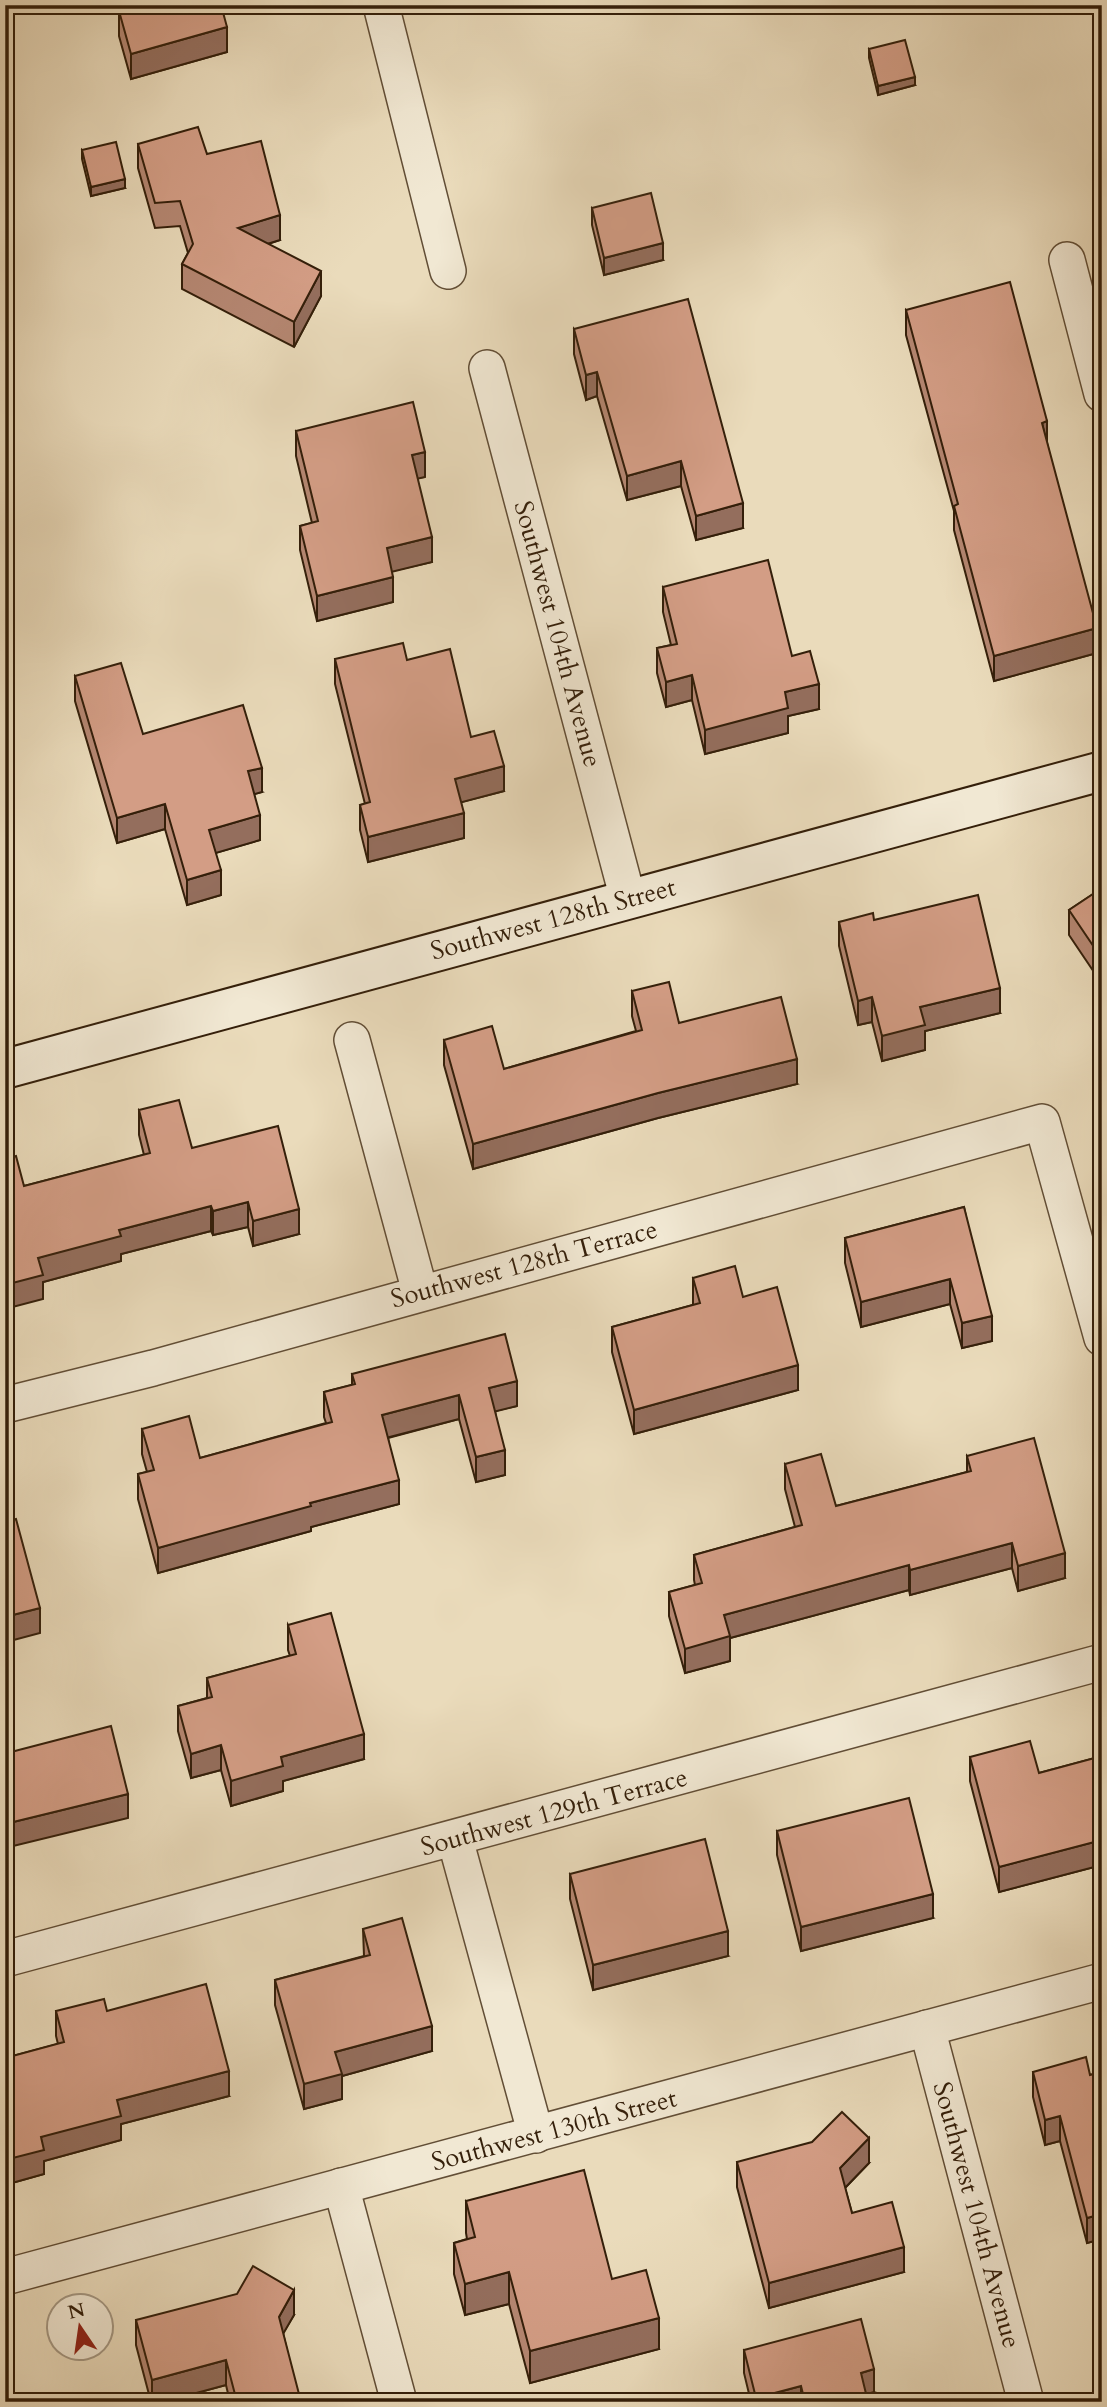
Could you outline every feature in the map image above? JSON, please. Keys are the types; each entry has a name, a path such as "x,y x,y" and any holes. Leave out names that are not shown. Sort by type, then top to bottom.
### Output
{"street":[{"path":"381,5 449,271"},
{"path":"1067,260 1102,394"},
{"name":"Southwest 104th Avenue","path":"487,369 628,899"},
{"name":"Southwest 128th Street","path":"5,1069 1102,771"},
{"path":"352,1040 421,1292"},
{"name":"Southwest 128th Terrace","path":"5,1405 153,1368 1042,1122 1102,1338"},
{"name":"Southwest 129th Terrace","path":"5,1959 1102,1662"},
{"path":"454,1839 536,2135"},
{"name":"Southwest 130th Street","path":"5,2277 1102,1981"},
{"name":"Southwest 104th Avenue","path":"928,2028 1026,2402"},
{"path":"341,2186 399,2402"}],"building":[{"path":"127,5 221,5 227,27 131,54 119,11 127,9"},
{"path":"905,40 915,77 878,86 869,49"},
{"path":"198,127 207,154 261,141 280,215 238,228 321,271 294,322 182,264 193,244 180,201 155,203 138,144"},
{"path":"116,142 125,179 91,187 82,150"},
{"path":"651,193 663,243 604,258 592,208"},
{"path":"1010,282 1047,421 1042,423 1097,628 994,656 954,506 958,504 906,310"},
{"path":"688,299 743,503 696,516 681,461 627,476 597,372 586,375 574,329"},
{"path":"413,402 425,452 412,455 432,537 387,548 393,577 317,596 300,526 318,521 296,431"},
{"path":"768,560 792,656 810,651 819,684 785,692 788,708 705,730 692,675 666,682 657,648 677,644 663,587"},
{"path":"403,643 407,660 450,649 471,737 494,731 504,766 455,779 464,813 368,837 360,805 370,802 335,659"},
{"path":"121,663 143,734 243,705 262,768 248,771 260,815 209,830 221,870 187,880 165,804 117,818 75,676"},
{"path":"1102,888 1102,959 1069,910"},
{"path":"978,895 1000,988 920,1007 925,1025 882,1036 872,997 858,1001 839,922 873,913 874,920"},
{"path":"669,982 679,1023 781,997 797,1059 658,1093 473,1144 444,1040 492,1026 504,1069 642,1030 632,991"},
{"path":"179,1100 192,1148 278,1126 299,1209 253,1221 248,1202 213,1211 211,1206 119,1230 121,1236 38,1258 43,1275 5,1285 5,1159 16,1156 24,1186 150,1153 139,1110"},
{"path":"964,1207 992,1316 962,1323 950,1279 861,1302 845,1238"},
{"path":"735,1266 743,1297 777,1287 798,1365 634,1410 612,1327 700,1303 693,1278"},
{"path":"505,1334 517,1381 489,1388 505,1450 476,1457 459,1395 382,1415 399,1480 158,1548 138,1474 154,1470 142,1429 189,1416 200,1458 332,1422 324,1392 355,1384 352,1374"},
{"path":"1034,1438 1065,1553 1018,1566 1012,1543 910,1570 909,1565 724,1615 730,1636 685,1649 669,1592 702,1583 694,1555 802,1525 785,1464 821,1454 836,1506 971,1471 967,1456"},
{"path":"16,1519 40,1608 5,1617 5,1522"},
{"path":"331,1613 364,1734 281,1757 283,1766 231,1781 221,1745 191,1754 178,1706 212,1697 207,1678 296,1654 288,1625"},
{"path":"111,1726 128,1794 5,1824 5,1728 11,1752"},
{"path":"1030,1741 1039,1773 1102,1756 1102,1840 999,1867 970,1757"},
{"path":"909,1798 933,1894 801,1927 777,1831"},
{"path":"705,1839 728,1931 593,1965 570,1874"},
{"path":"402,1918 432,2026 335,2052 342,2074 304,2084 275,1980 370,1955 363,1929"},
{"path":"206,1984 229,2071 117,2100 121,2116 41,2137 44,2150 5,2160 5,2058 64,2042 56,2011 104,1999 107,2011"},
{"path":"1086,2057 1090,2075 1102,2072 1102,2214 1087,2218 1060,2116 1045,2120 1033,2072"},
{"path":"842,2112 869,2138 840,2168 852,2213 892,2202 904,2247 769,2283 737,2162 812,2142"},
{"path":"584,2170 612,2279 646,2270 659,2318 530,2351 509,2272 465,2284 454,2243 475,2237 466,2201"},
{"path":"253,2266 294,2290 279,2317 299,2394 268,2402 237,2402 226,2360 152,2380 136,2320 237,2294"},
{"path":"861,2319 874,2369 861,2373 868,2402 805,2402 801,2386 756,2398 744,2350"},
{"path":"5,2372 13,2402 5,2402"}]}
